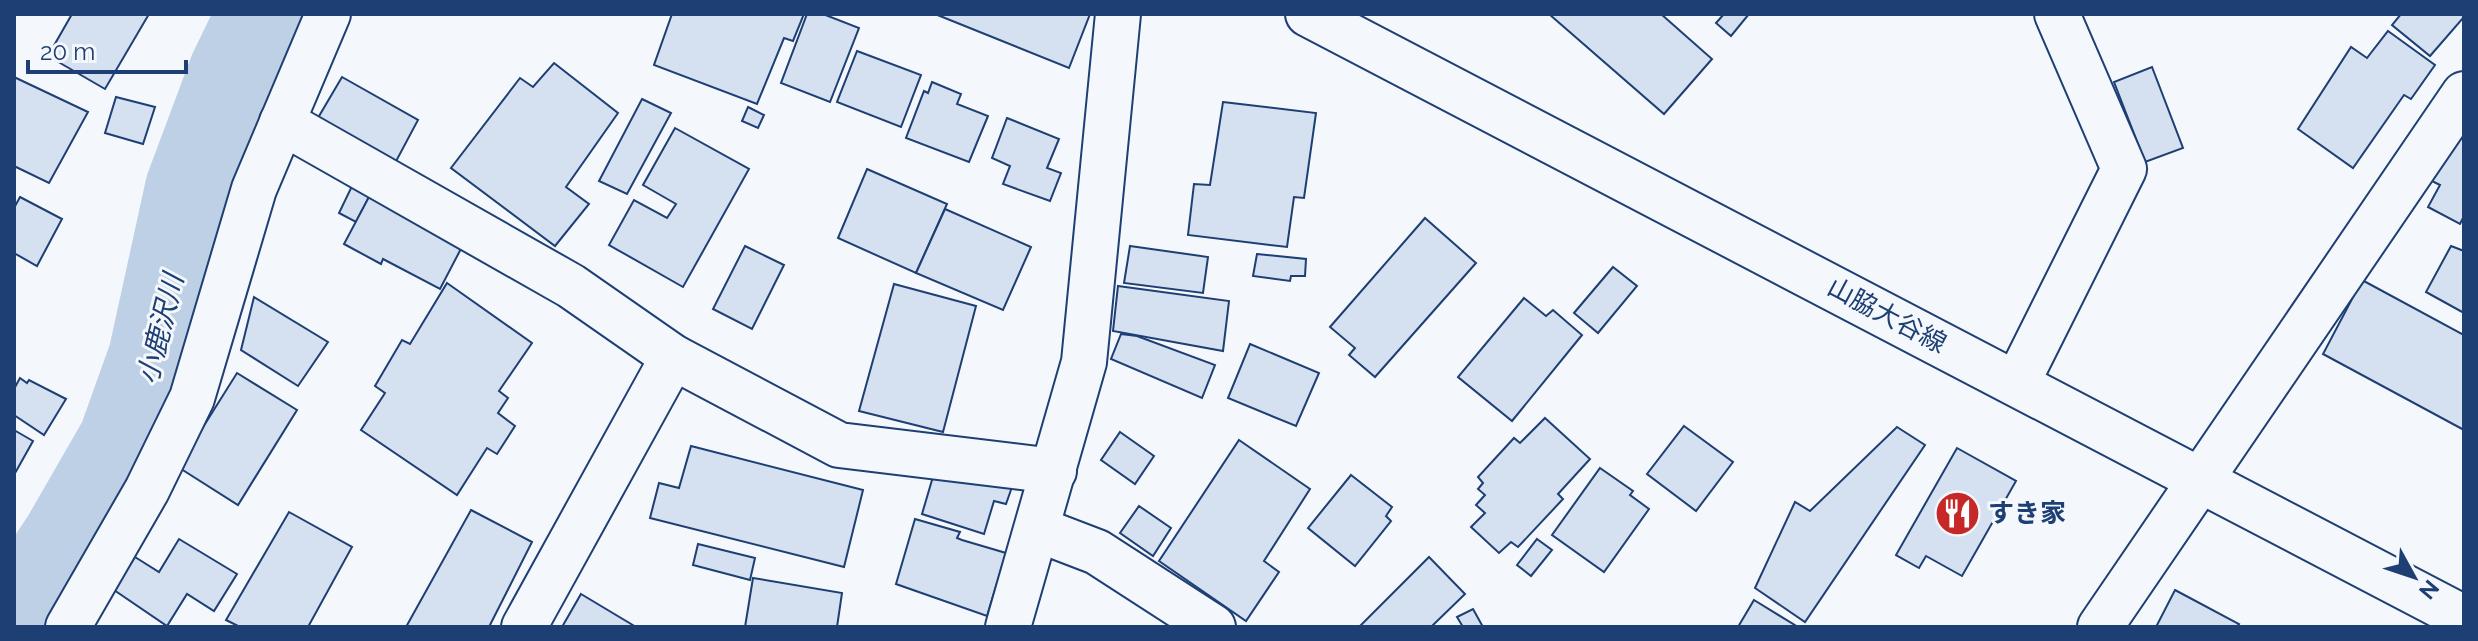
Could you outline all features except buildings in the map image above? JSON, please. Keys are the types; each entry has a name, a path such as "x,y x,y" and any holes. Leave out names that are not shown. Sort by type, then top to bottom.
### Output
{"street":[{"path":"68,627 147,490 192,398 254,189 328,14"},
{"path":"1008,627 1084,362 1118,14"},
{"name":"山脇大谷線","path":"1308,14 2464,618"},
{"path":"2017,383 2124,169 2057,14"},
{"path":"2100,627 2464,94"},
{"path":"282,122 571,286 673,357 839,445 1054,471"},
{"path":"524,627 673,357"},
{"path":"1037,529 1097,552 1213,627"}],"waterway":[{"name":"小鹿沢川","path":"19,627 22,611 69,541 126,442 156,358 193,189 236,74 265,14"}],"place":[{"name":"すき家","path":"1957,513"}]}
